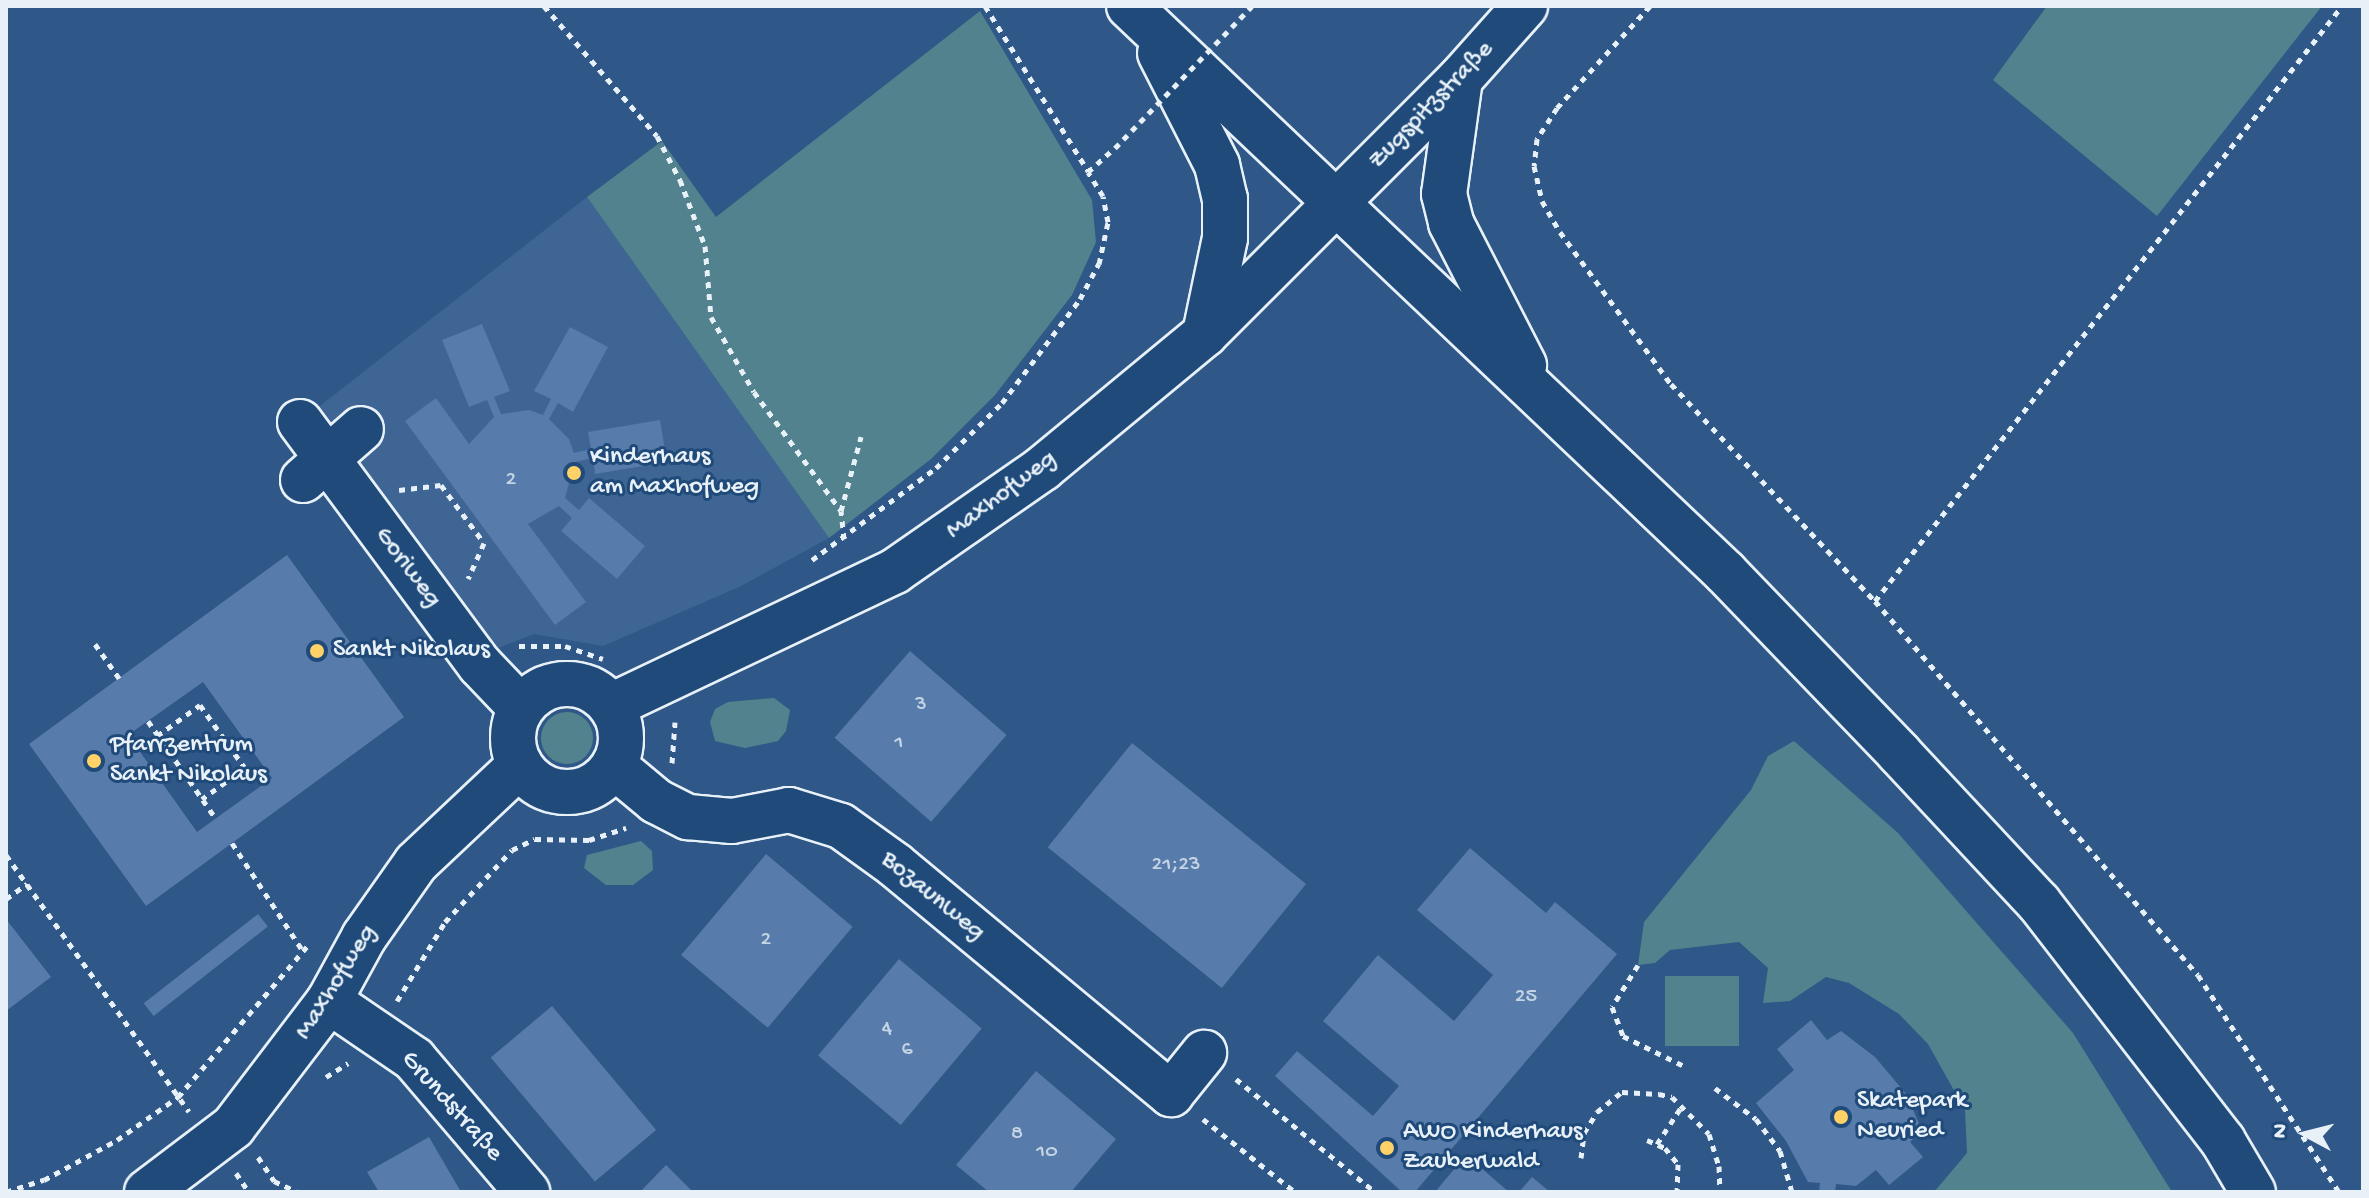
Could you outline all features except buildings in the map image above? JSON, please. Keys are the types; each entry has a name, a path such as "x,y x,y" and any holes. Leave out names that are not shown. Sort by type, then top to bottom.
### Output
{"street":[{"name":"Zugspitzstraße","path":"1337,204 1460,79 1525,6"},
{"path":"1136,14 1726,573 2039,903 2214,1129 2253,1192"},
{"path":"1136,14 1206,140 1225,199 1225,238 1205,334"},
{"path":"1460,79 1445,159 1444,194 1451,223 1540,395"},
{"name":"Maxhofweg","path":"611,706 895,571 934,546 1043,468 1205,334 1337,204"},
{"name":"Goriweg","path":"300,422 315,470 480,665 521,708"},
{"path":"315,470 361,429"},
{"path":"575,684 592,690 611,706 621,735 614,766 602,780 567,792 548,789 520,765 513,733 521,708 539,691 575,684"},
{"name":"Maxhofweg","path":"147,1192 212,1146 283,1067 329,1001 364,937 416,863 520,765"},
{"name":"Bozaunweg","path":"614,766 656,801 688,817 732,821 789,810 841,826 895,865 1171,1094"},
{"name":"Grundstraße","path":"329,1001 414,1059 527,1192"},
{"path":"1171,1094 1204,1053"}],"path":[{"path":"544,6 657,136 680,180 705,246 711,317 754,392 841,511"},
{"path":"806,563 844,540 936,468 1002,403 1080,299 1099,264 1108,222 1103,196 985,6"},
{"path":"1088,172 1252,6"},
{"path":"1650,6 1557,108 1537,139 1534,166 1542,201 1617,316 1671,384 1875,601 2198,975 2339,1192"},
{"path":"1875,601 2342,6"},
{"path":"844,540 841,511 861,437"},
{"path":"441,485 484,543 475,564"},
{"path":"480,665 518,646 539,643 603,659"},
{"path":"95,644 119,678"},
{"path":"378,1032 445,922 512,850 535,839 618,835 656,801 676,749 675,709 666,679"},
{"path":"157,736 200,705 245,768 202,799"},
{"path":"148,721 216,819"},
{"path":"232,843 303,951"},
{"path":"6,855 212,1146"},
{"path":"6,899 27,884"},
{"path":"6,1192 44,1180 105,1147 178,1097 313,939"},
{"path":"1638,965 1612,1007 1623,1036 1684,1066"},
{"path":"1204,1053 1375,1192"},
{"path":"1715,1088 1756,1119 1780,1151 1792,1192"},
{"path":"1581,1158 1584,1133 1597,1112 1622,1092 1659,1094 1682,1106 1709,1134 1719,1166 1720,1192"},
{"path":"1171,1094 1295,1192"},
{"path":"1657,1144 1682,1106"},
{"path":"1647,1140 1657,1144 1678,1164 1677,1192"},
{"path":"274,1181 298,1192"},
{"path":"243,1183 249,1192"}],"shaded area":[{"name":"Kinderhaus am Maxhofweg","path":"587,197 829,538 739,587 603,646 534,634 496,649 316,409"}],"green space":[{"path":"2047,6 2322,6 2157,216 1993,80"},
{"path":"980,11 1092,200 1096,242 1072,295 995,395 931,459 829,538 587,197 662,141 716,217"},
{"path":"774,698 790,710 786,731 778,741 745,748 715,741 710,722 715,709 728,702"},
{"path":"567,712 586,719 593,738 586,757 567,764 548,757 541,738 548,719"},
{"path":"1794,741 1898,833 2073,1033 2172,1192 1934,1192 1967,1153 1965,1110 1928,1044 1899,1014 1849,983 1826,977 1790,1001 1763,1003 1768,968 1739,942 1670,950 1655,963 1638,965 1644,922 1751,790 1768,756"},
{"path":"641,841 652,851 653,870 633,885 606,885 584,868 587,855"},
{"path":"1665,976 1739,976 1739,1046 1665,1046"}],"place":[{"name":"Kinderhaus am Maxhofweg","path":"574,473"},
{"name":"Sankt Nikolaus","path":"317,651"},
{"name":"Pfarrzentrum Sankt Nikolaus","path":"94,761"},
{"name":"Skatepark Neuried","path":"1841,1117"},
{"name":"AWO Kinderhaus Zauberwald","path":"1387,1148"}]}
